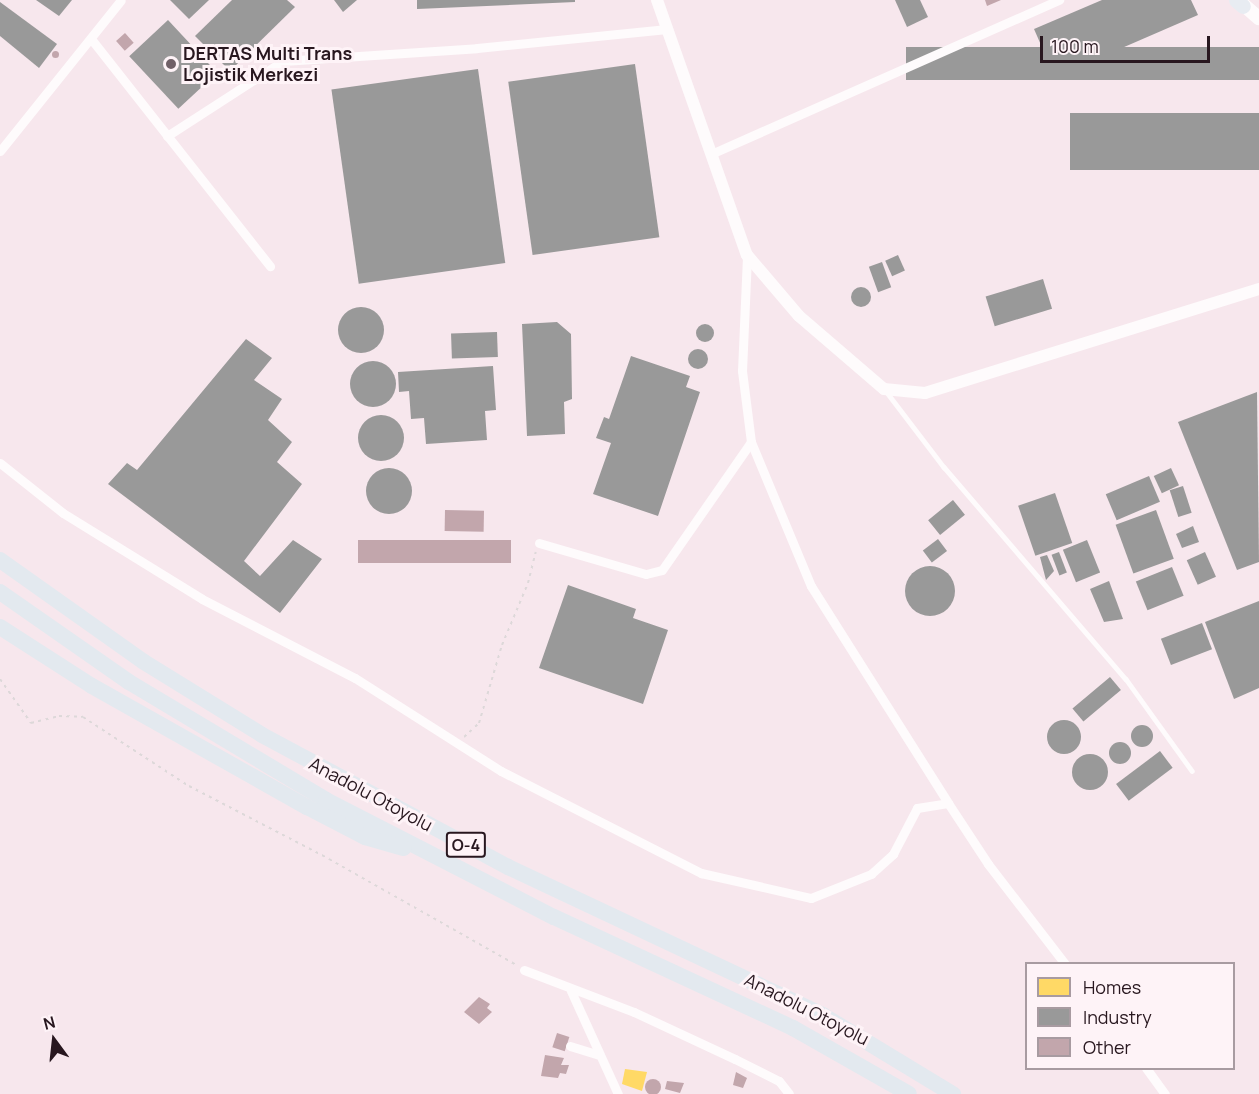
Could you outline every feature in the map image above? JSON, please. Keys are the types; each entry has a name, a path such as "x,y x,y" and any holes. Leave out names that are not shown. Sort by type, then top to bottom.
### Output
{"highway":[{"name":"Anadolu Otoyolu","path":"0,560 144,662 272,740 508,867 824,1016 953,1094"},
{"name":"Anadolu Otoyolu","path":"0,592 192,722 435,857 793,1028 909,1094"},
{"path":"0,627 92,686 307,807 365,837 435,857"}],"main road":[{"path":"1239,2 1259,18"}],"street":[{"path":"0,151 92,40 121,0"},
{"path":"657,0 747,255 799,316 884,389 925,393 1259,289"},
{"path":"711,154 1059,0"},
{"path":"167,136 282,61 477,48 667,29"},
{"path":"92,40 270,266"},
{"path":"747,255 742,371 751,442 811,586 987,864 1064,962"},
{"path":"539,543 646,574 662,570 751,442"},
{"path":"0,463 63,513 202,599 355,678 501,771 701,873 811,898 871,874 893,854 916,808 948,804"},
{"path":"524,970 571,991 634,1012 735,1059 779,1082 789,1094"},
{"path":"571,991 597,1054 620,1093"},
{"path":"570,1046 597,1054"},
{"path":"1148,1070 1166,1094"}],"lane":[{"path":"884,389 944,467 1126,679 1192,771"}],"path":[{"path":"457,743 479,723 539,543"},
{"path":"0,679 31,723 59,716 83,717 189,786 329,859 524,970"}],"building: Homes":[{"path":"625,1069 647,1072 642,1091 622,1084"}],"building: Industry":[{"path":"36,0 72,0 59,16"},
{"path":"170,0 209,0 189,19"},
{"path":"232,0 287,0 295,7 230,71 195,36"},
{"path":"334,0 357,0 343,12"},
{"path":"417,0 575,0 575,2 417,9"},
{"path":"895,0 920,0 928,17 907,27"},
{"path":"1102,0 1191,0 1198,15 1055,77 1034,29"},
{"path":"0,2 57,44 39,68 0,36"},
{"name":"DERTAS Multi Trans Lojistik Merkezi","path":"168,20 217,73 178,109 129,56"},
{"path":"906,47 1259,47 1259,80 906,80"},
{"path":"635,64 659,237 533,255 508,82"},
{"path":"478,69 505,263 359,284 331,90"},
{"path":"1070,113 1259,113 1259,170 1070,170"},
{"path":"898,255 905,271 892,276 885,261"},
{"path":"882,262 891,287 878,292 869,267"},
{"path":"1043,279 1052,309 995,326 986,297"},
{"path":"861,287 868,290 871,297 868,304 861,307 854,304 851,297 854,290"},
{"path":"361,307 377,314 384,330 377,346 361,353 345,346 338,330 345,314"},
{"path":"557,322 571,334 572,399 564,402 565,434 527,436 522,324"},
{"path":"701,324 709,324 714,329 712,340 701,342 696,337 696,329"},
{"path":"497,332 498,357 452,359 451,334"},
{"path":"246,339 272,358 254,380 282,399 268,420 292,442 277,462 302,484 244,561 260,576 293,540 322,559 280,613 108,484 127,463 137,470"},
{"path":"694,349 702,349 708,355 708,363 702,369 694,369 688,363 688,355"},
{"path":"631,356 690,376 686,387 700,392 658,516 593,494 611,443 596,438 604,417 609,419"},
{"path":"373,361 389,368 396,384 389,400 373,407 357,400 350,384 357,368"},
{"path":"493,366 496,410 485,411 487,440 426,444 424,418 411,419 409,391 399,392 398,372"},
{"path":"1257,392 1259,562 1237,570 1178,422"},
{"path":"381,415 397,422 404,438 397,454 381,461 365,454 358,438 365,422"},
{"path":"389,468 405,475 412,491 405,507 389,514 373,507 366,491 373,475"},
{"path":"1171,468 1179,485 1162,493 1154,476"},
{"path":"1149,476 1160,502 1117,520 1106,494"},
{"path":"1183,486 1192,513 1178,517 1170,490"},
{"path":"1055,493 1072,543 1035,556 1018,506"},
{"path":"953,500 965,515 940,535 928,520"},
{"path":"1156,510 1174,559 1133,574 1116,525"},
{"path":"1193,526 1199,542 1182,548 1176,534"},
{"path":"938,539 947,551 932,562 923,550"},
{"path":"1087,540 1100,572 1076,582 1063,550"},
{"path":"1059,552 1067,573 1059,575 1052,555"},
{"path":"1205,552 1216,577 1198,585 1187,560"},
{"path":"1047,555 1054,571 1046,580 1040,557"},
{"path":"930,566 944,570 951,577 955,591 951,605 944,612 930,616 916,612 909,605 905,591 909,577 916,570"},
{"path":"1172,567 1184,596 1147,610 1136,582"},
{"path":"1109,581 1123,619 1104,622 1090,589"},
{"path":"568,585 636,609 633,618 668,630 643,704 539,668"},
{"path":"1259,601 1259,688 1234,699 1205,622"},
{"path":"1202,623 1212,649 1171,665 1161,639"},
{"path":"1110,677 1121,690 1083,722 1072,708"},
{"path":"1064,720 1076,725 1081,737 1076,749 1064,754 1052,749 1047,737 1052,725"},
{"path":"1142,725 1150,728 1153,736 1150,744 1142,747 1134,744 1131,736 1134,728"},
{"path":"1120,742 1128,745 1131,753 1128,761 1120,764 1112,761 1109,753 1112,745"},
{"path":"1160,751 1173,768 1129,801 1116,784"},
{"path":"1090,754 1103,759 1108,772 1103,785 1090,790 1077,785 1072,772 1077,759"}],"building: Other":[{"path":"985,0 1001,0 987,6"},
{"path":"125,33 134,43 125,51 116,41"},
{"path":"55,51 58,54 55,57 52,54"},
{"path":"445,510 484,511 484,532 445,531"},
{"path":"358,540 511,540 511,563 358,563"},
{"path":"479,997 490,1004 487,1008 492,1012 479,1024 464,1012"},
{"path":"557,1033 569,1037 565,1051 552,1047"},
{"path":"545,1055 564,1058 561,1065 569,1065 566,1074 560,1073 558,1078 541,1076"},
{"path":"736,1072 747,1078 743,1088 733,1085"},
{"path":"653,1079 661,1087 653,1095 645,1087"},
{"path":"667,1081 684,1083 680,1093 665,1089"}],"place":[{"name":"DERTAS Multi Trans Lojistik Merkezi","path":"171,64"}]}
